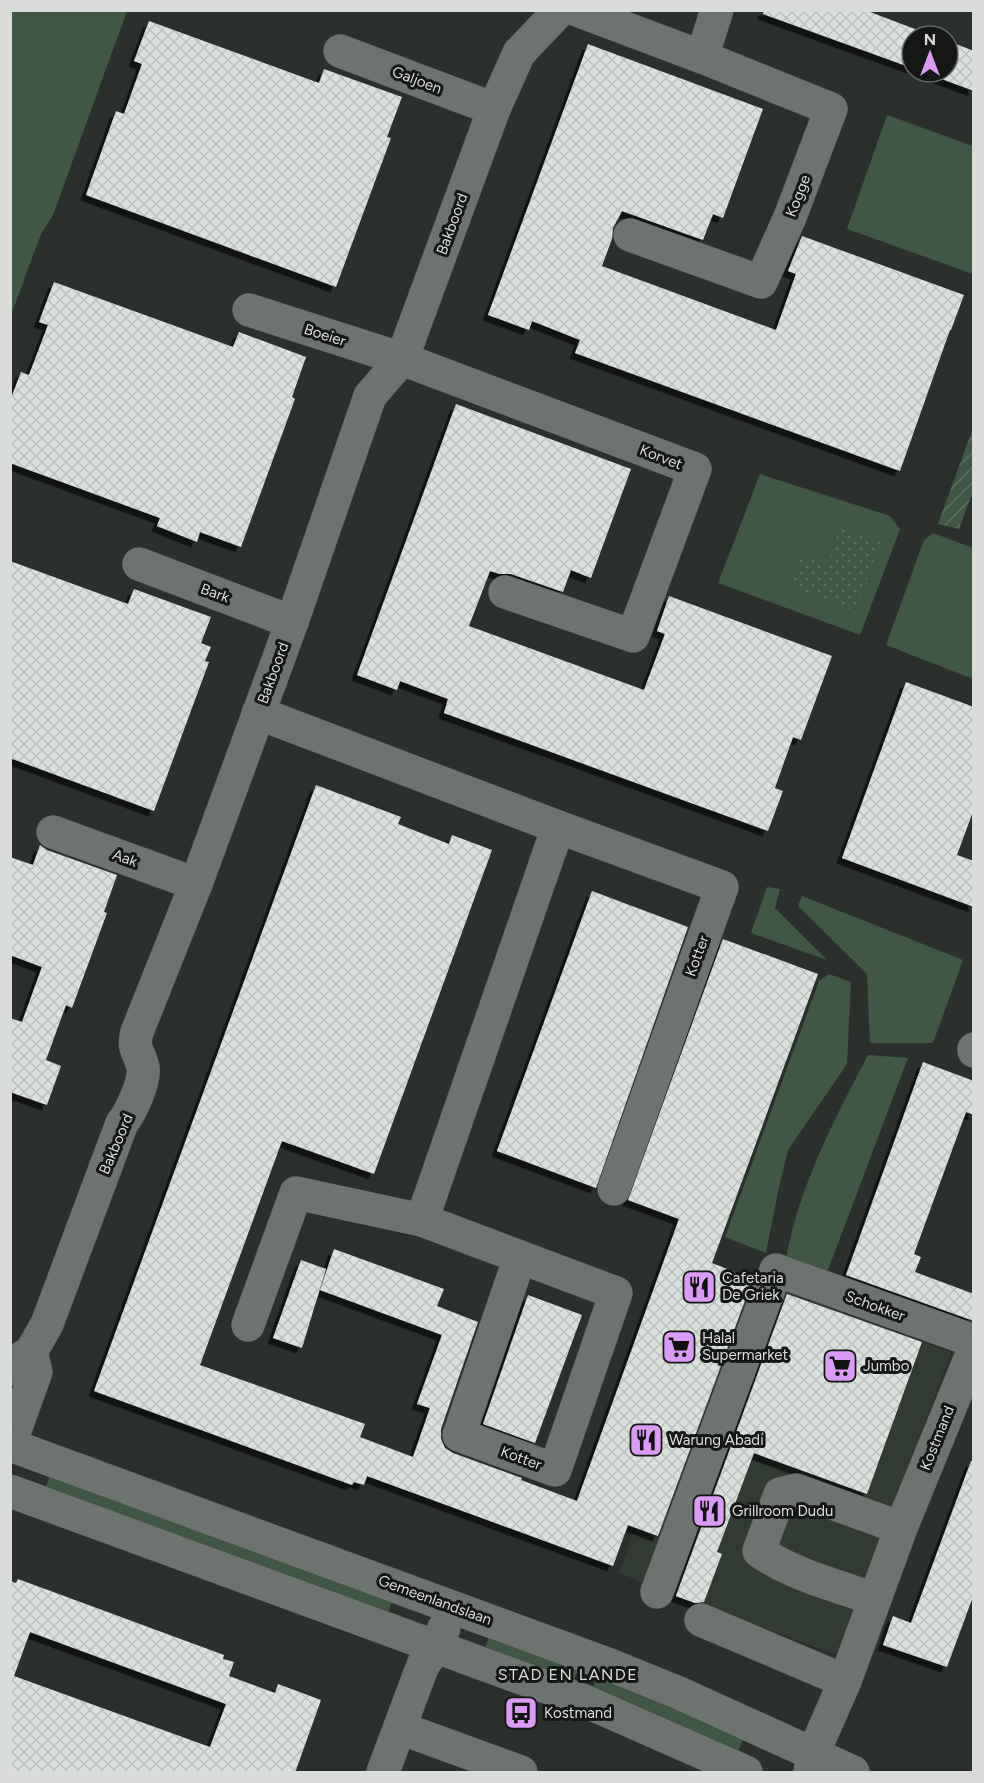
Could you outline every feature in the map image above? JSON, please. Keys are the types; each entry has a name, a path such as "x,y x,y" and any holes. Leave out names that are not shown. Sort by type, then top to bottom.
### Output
{"street":[{"name":"Bakboord","path":"10,1444 36,1372 21,1360 47,1324 122,1123 129,1115 142,1078 142,1065 134,1046 136,1037 196,884 292,622 370,396 402,359 494,109 519,53 560,10"},
{"name":"Kogge","path":"577,10 831,109 790,217 761,282 630,235"},
{"path":"702,57 717,10"},
{"name":"Galjoen","path":"340,51 494,109"},
{"name":"Boeier","path":"249,310 402,359"},
{"name":"Korvet","path":"402,359 695,469 633,636 505,592"},
{"name":"Bark","path":"139,564 292,622"},
{"name":"Kotter","path":"258,713 558,827 722,886 614,1189"},
{"path":"422,1220 558,827"},
{"name":"Aak","path":"53,832 196,884"},
{"name":"Kotter","path":"248,1325 296,1193 422,1220 616,1293 555,1470 459,1435 520,1257"},
{"name":"Schokker","path":"657,1592 776,1270 974,1341"},
{"name":"Kostmand","path":"812,1763 845,1681 901,1528 974,1349"},
{"name":"Gemeenlandslaan","path":"10,1444 669,1689 812,1763 854,1773"},
{"path":"875,1599 785,1566 768,1557 759,1551 763,1539 780,1494 796,1490 901,1528"},
{"path":"10,1491 587,1702 746,1773"},
{"path":"383,1773 423,1665 436,1647 452,1607"},
{"path":"701,1620 845,1681"},
{"path":"400,1728 521,1772"}],"shaded area":[{"path":"669,1249 951,1352 840,1656 619,1573 649,1492 588,1470"}],"green space":[{"path":"11,10 127,11 53,215 41,234 11,315"},
{"path":"887,115 973,146 973,274 847,229"},
{"path":"973,428 973,491 959,529 938,524"},
{"path":"760,474 890,516 900,529 860,635 718,583"},
{"path":"840,528 880,542 856,611 791,589 802,555 828,564"},
{"path":"933,533 973,548 973,679 886,645 924,540"},
{"path":"767,887 780,889 775,908 827,960 751,933"},
{"path":"802,896 963,960 933,1043 870,1043 867,974 798,906"},
{"path":"829,974 851,982 847,1064 788,1150 766,1253 725,1237 819,981"},
{"path":"868,1055 908,1058 826,1275 786,1259 800,1205 819,1154"},
{"path":"52,1469 395,1592 385,1622 43,1496"},
{"path":"492,1629 581,1662 571,1687 482,1655"},
{"path":"600,1671 747,1732 735,1757 590,1695"}],"building":[{"path":"764,10 865,10 902,24 900,64 763,14"},
{"path":"149,21 319,83 324,69 402,97 387,137 391,138 336,287 86,195 116,111 124,114 142,64 134,61"},
{"path":"588,44 763,109 723,218 713,214 703,240 622,211 613,228 612,239 602,266 776,330 796,274 788,271 802,236 964,295 900,471 575,353 580,340 532,321 529,330 488,315"},
{"path":"960,46 974,51 974,91 955,84 960,84"},
{"path":"54,282 233,347 239,332 306,357 292,397 295,399 241,547 200,532 197,542 157,526 160,518 10,463 10,401 21,372 29,375 48,325 39,322"},
{"path":"456,404 631,469 591,578 571,570 563,592 511,574 490,571 469,626 644,690 665,634 657,631 669,596 832,656 801,740 793,737 775,788 783,791 768,831 444,713 448,699 400,681 397,690 357,675"},
{"path":"10,561 128,604 134,589 211,617 201,643 211,647 205,661 209,662 154,811 10,758"},
{"path":"906,682 974,707 974,809 957,855 974,861 974,907 842,858"},
{"path":"316,785 401,817 398,824 449,844 452,835 492,850 374,1174 282,1141 200,1365 365,1424 360,1437 413,1457 430,1408 417,1404 442,1335 320,1290 334,1249 444,1289 437,1306 478,1322 441,1429 441,1439 445,1448 577,1501 679,1219 628,1200 723,939 818,974 712,1263 753,1279 658,1536 628,1525 613,1566 367,1476 364,1485 354,1482 352,1485 94,1391"},
{"path":"40,845 47,850 117,875 104,912 107,913 72,1008 66,1005 46,1060 61,1066 47,1105 10,1092 10,1018 22,1022 42,967 10,955 10,857 33,865"},
{"path":"592,891 688,927 596,1188 497,1151"},
{"path":"923,1062 974,1081 974,1115 966,1112 914,1254 921,1257 915,1272 974,1294 974,1321 846,1275"},
{"path":"301,1260 326,1269 302,1348 273,1338"},
{"path":"787,1294 922,1342 867,1494 754,1453 717,1552 722,1554 704,1602 695,1603 676,1596"},
{"path":"528,1295 582,1315 535,1443 483,1424"},
{"path":"971,1461 974,1462 974,1594 947,1667 883,1645 893,1616 911,1623"},
{"path":"18,1579 224,1655 223,1659 234,1662 229,1676 275,1693 278,1684 321,1700 295,1773 10,1773 10,1581 16,1583","holes":["30,1632 226,1704 210,1747 14,1676"]}],"place":[{"name":"Cafetaria De Griek","path":"699,1287"},
{"name":"Halal Supermarket","path":"679,1347"},
{"name":"Jumbo","path":"840,1366"},
{"name":"Warung Abadi","path":"646,1440"},
{"name":"Grillroom Dudu","path":"709,1511"},
{"name":"Kostmand","path":"521,1713"}],"district":[{"name":"STAD EN LANDE","path":"568,1674"}]}
